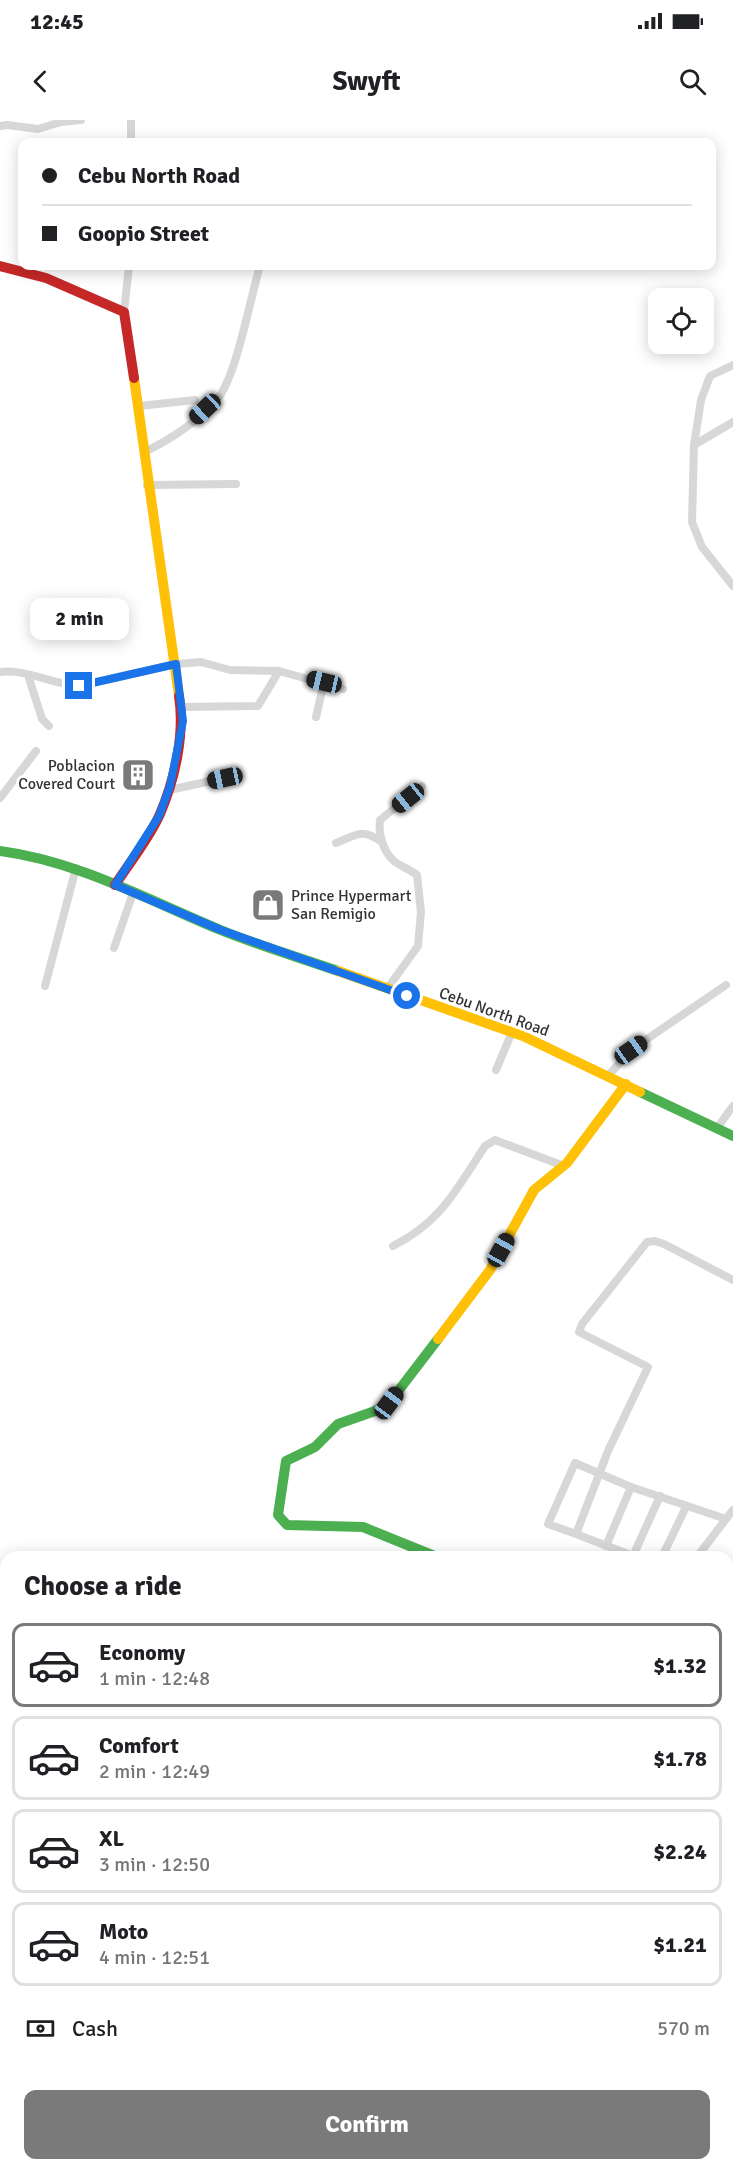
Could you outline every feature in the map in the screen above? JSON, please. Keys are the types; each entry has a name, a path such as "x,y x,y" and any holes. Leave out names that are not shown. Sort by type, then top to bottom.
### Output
{"main road":[{"path":"0,266 46,278 124,312 139,406 147,485 183,721 169,790 159,816 115,885"},
{"name":"Cebu North Road","path":"0,850 37,855 76,868 221,930 512,1032 733,1136"},
{"path":"422,1551 363,1527 287,1525 278,1515 286,1461 298,1452 314,1448 327,1431 339,1423 373,1414 389,1403 490,1270 534,1190 564,1166 626,1084"}],"street":[{"path":"0,126 7,124 38,129 61,122 81,120"},
{"path":"131,120 131,138"},
{"path":"124,312 129,270"},
{"path":"144,452 175,437 220,395 236,356 259,270"},
{"path":"733,364 710,376 701,399 694,445 692,522 695,534 733,586"},
{"path":"139,406 195,400"},
{"path":"694,445 733,422"},
{"path":"147,485 236,484"},
{"path":"0,672 14,670 64,685 79,686 176,664 201,662 230,670 279,671 343,689"},
{"path":"182,707 258,706 279,671"},
{"path":"28,675 42,719 49,726"},
{"path":"316,717 324,682"},
{"path":"0,798 36,752"},
{"path":"169,790 225,778"},
{"path":"387,989 418,946 421,912 417,875 393,860 382,842 379,831 380,820 422,786"},
{"path":"336,843 361,833 369,833 382,842"},
{"path":"45,986 76,868"},
{"path":"114,948 133,894"},
{"path":"608,1076 631,1050 726,985"},
{"path":"496,1070 512,1032"},
{"path":"717,1128 733,1106"},
{"path":"393,1246 412,1236 442,1211 485,1146 495,1140 564,1166"},
{"path":"576,1534 608,1451 648,1366 582,1336 579,1332 582,1324 647,1242 655,1241 664,1244 733,1280"},
{"path":"620,1551 548,1524 575,1463 600,1476 726,1519"},
{"path":"606,1546 631,1487"},
{"path":"636,1551 660,1496"},
{"path":"665,1551 686,1507"},
{"path":"702,1551 733,1510"}],"traffic: fast":[{"path":"0,851 29,856 84,872 233,935 338,971"},
{"path":"640,1092 733,1136"},
{"path":"422,1551 363,1527 287,1525 278,1515 286,1461 315,1447 338,1424 375,1411 389,1403 438,1339"}],"traffic: slow":[{"path":"134,378 179,696"},
{"path":"338,971 523,1036 640,1092"},
{"path":"438,1339 490,1270 534,1190 567,1163 626,1084"}],"traffic: jam":[{"path":"0,266 46,278 124,312 134,378"},
{"path":"115,885 150,832 165,800 180,741 179,696"}],"place":[{"name":"Poblacion Covered Court","path":"138,775"},
{"name":"Prince Hypermart San Remigio","path":"268,905"}],"route":[{"path":"79,686 176,664 183,721 170,786 159,816 115,885 221,930 407,996"}]}
